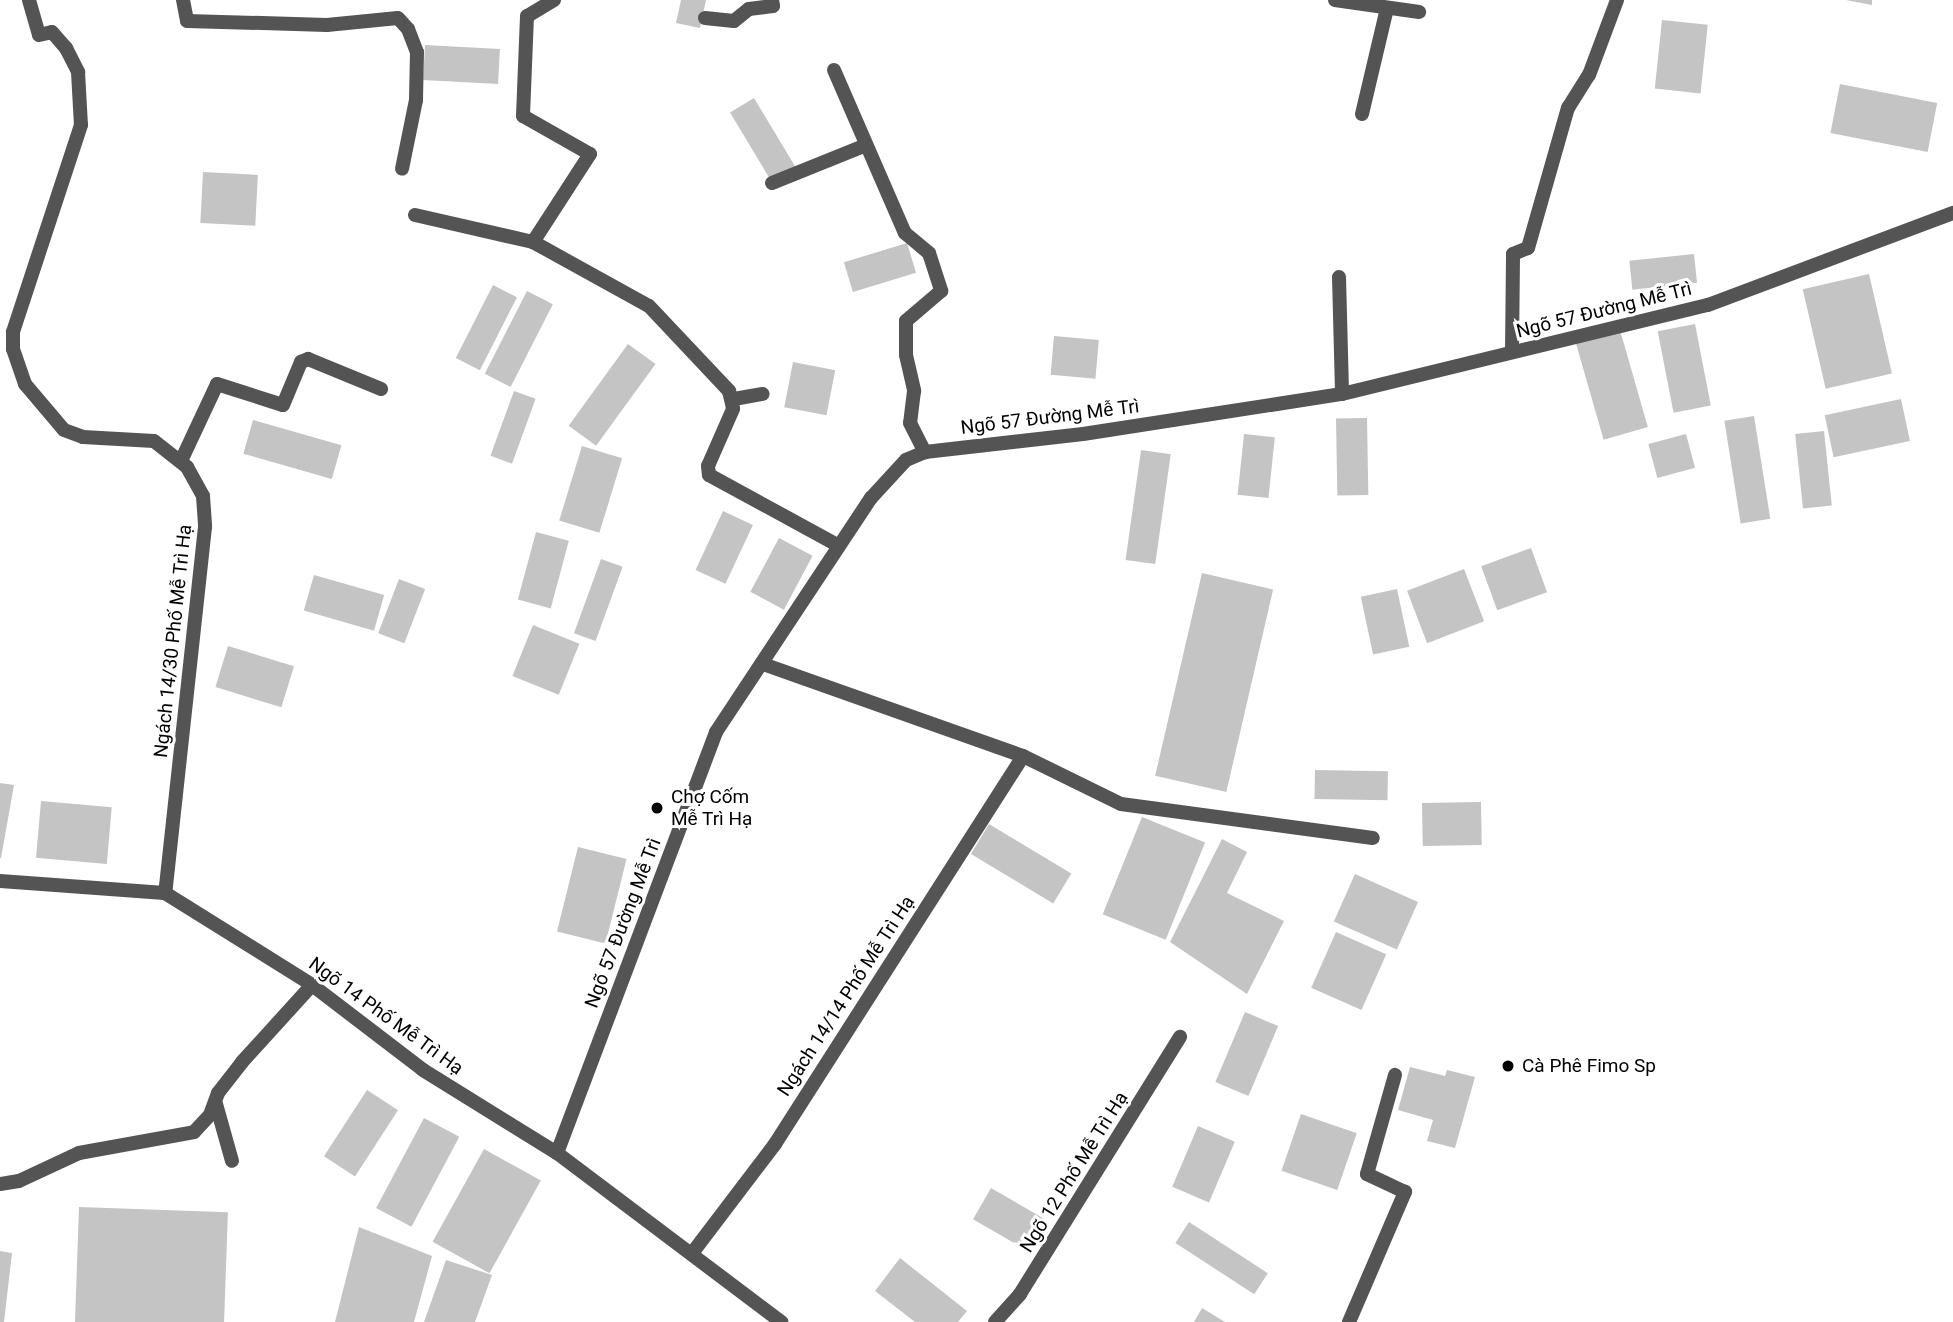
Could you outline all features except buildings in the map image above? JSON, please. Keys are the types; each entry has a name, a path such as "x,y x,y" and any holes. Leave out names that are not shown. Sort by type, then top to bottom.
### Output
{"lane":[{"name":"Ngách 14/30 Phố Mễ Trì Hạ","path":"29,0 39,35 52,32 66,48 78,72 81,125 13,332 13,349 25,384 64,430 83,437 154,441 181,461 203,496 205,527 165,893"},
{"path":"183,0 187,21 327,24 398,18 408,29 416,52 416,100 402,169"},
{"path":"533,242 590,154 523,116 527,16 554,0"},
{"path":"705,18 734,21 749,9 773,6 772,0"},
{"path":"1335,0 1419,12"},
{"path":"1512,352 1513,254 1528,248 1568,108 1589,75 1618,0"},
{"path":"1363,114 1387,8"},
{"path":"834,70 905,233 929,253 941,291 906,321 906,355 914,391 910,423 925,452"},
{"path":"772,183 866,145"},
{"name":"Ngõ 57 Đường Mễ Trì","path":"557,1153 716,732 871,498 906,460 925,452 1083,434 1342,394 1708,305 1953,213"},
{"path":"415,215 533,242 649,306 734,399"},
{"path":"1339,277 1342,394"},
{"path":"181,461 217,383 283,405 301,362 308,359 380,389"},
{"path":"734,399 764,394"},
{"path":"734,399 708,466 709,475 839,546"},
{"path":"763,664 1023,756 1121,804 1373,838"},
{"name":"Ngách 14/14 Phố Mễ Trì Hạ","path":"694,1252 775,1144 1023,756"},
{"name":"Ngõ 14 Phố Mễ Trì Hạ","path":"0,881 165,893 312,985 423,1070 557,1153 694,1252 781,1322"},
{"path":"0,1184 19,1181 79,1153 185,1136 203,1125 216,1104 218,1093 242,1062 312,985"},
{"name":"Ngõ 12 Phố Mễ Trì Hạ","path":"995,1322 1020,1294 1180,1037"},
{"path":"1349,1322 1405,1192 1367,1174 1395,1075"},
{"path":"216,1104 232,1161"}],"place":[{"name":"Chợ Cốm Mễ Trì Hạ","path":"657,808"},
{"name":"Cà Phê Fimo Sp","path":"1508,1066"}]}
